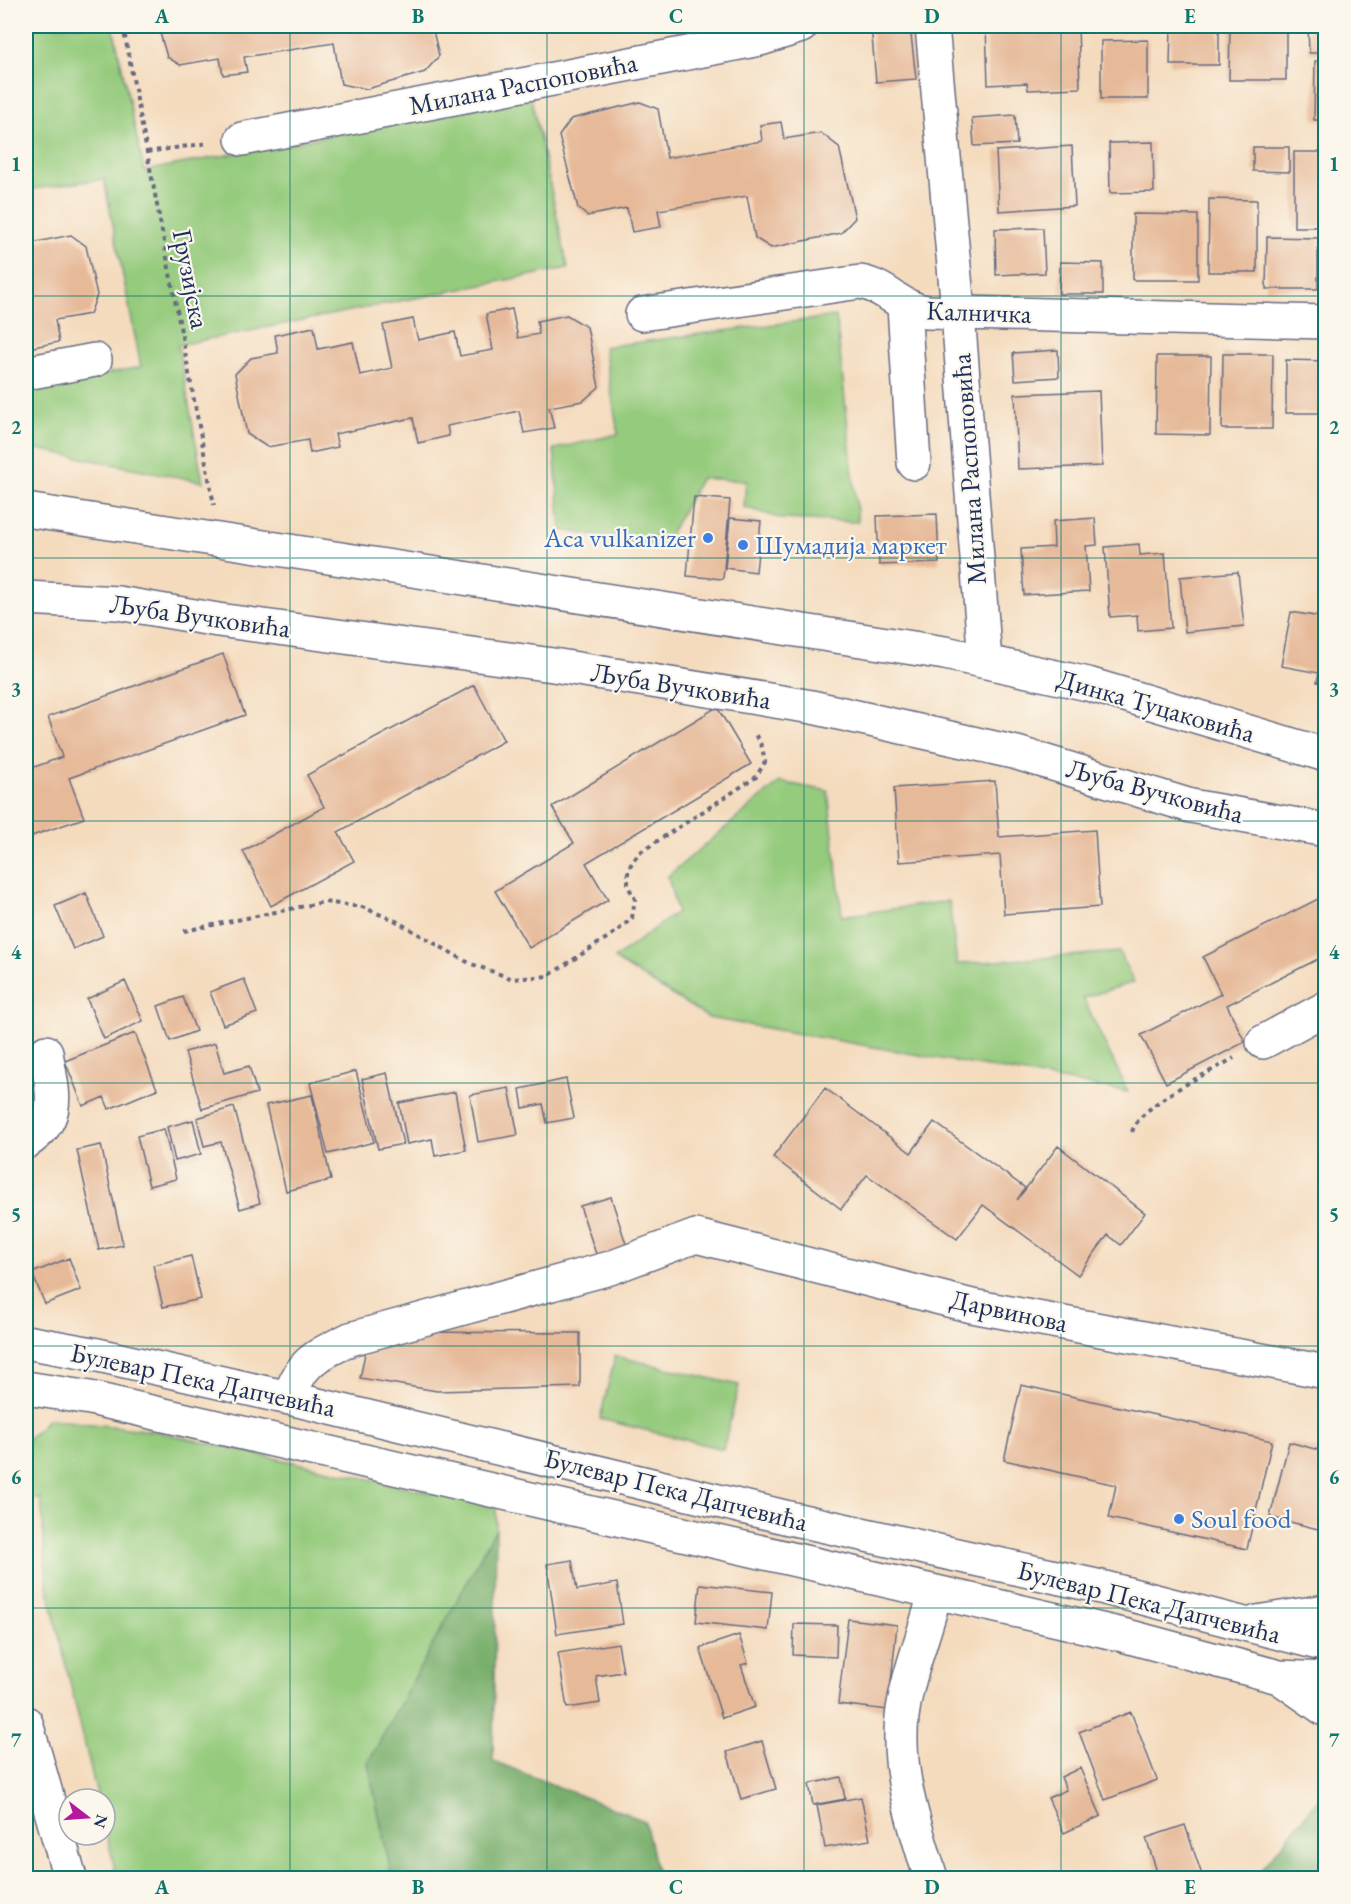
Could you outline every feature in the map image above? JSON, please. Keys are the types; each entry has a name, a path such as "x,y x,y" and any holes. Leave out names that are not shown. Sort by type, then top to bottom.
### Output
{"street":[{"name":"Милана Распоповића","path":"242,139 760,39 801,26"},
{"name":"Милана Распоповића","path":"932,26 958,313 985,661"},
{"name":"Калничка","path":"642,314 860,282 878,288 904,306 916,311 1326,322"},
{"path":"904,306 914,463"},
{"path":"26,373 95,360"},
{"path":"26,510 985,661"},
{"name":"Љуба Вучковића","path":"26,598 118,603 218,620 552,665 812,707 1017,753 1191,806 1326,830"},
{"name":"Динка Туцаковића","path":"985,661 1088,684 1326,755"},
{"path":"1263,1042 1326,1008"},
{"path":"26,1142 49,1123 54,1098 46,1052"},
{"name":"Дарвинова","path":"289,1398 295,1379 312,1358 350,1339 610,1268 696,1236 972,1305 1326,1372"},
{"name":"Булевар Пека Дапчевића","path":"26,1342 98,1355 289,1398 789,1518 1096,1586 1326,1645"},
{"name":"Булевар Пека Дапчевића","path":"26,1388 90,1398 1123,1635 1279,1677 1326,1678"},
{"path":"931,1878 914,1822 901,1750 902,1717 935,1593"},
{"path":"1246,1623 1326,1611"},
{"path":"1279,1677 1326,1710"},
{"path":"26,1722 70,1878"}],"path":[{"name":"Грузијска","path":"123,26 221,540"},
{"path":"147,152 242,139"},
{"path":"184,931 324,902 362,907 388,917 433,940 469,963 513,979 548,976 616,932 632,918 635,899 628,886 628,869 639,853 756,777 765,762 762,747 737,704 736,694"},
{"path":"1132,1132 1136,1120 1175,1092 1263,1042"}],"green space":[{"path":"26,26 113,26 144,171 531,97 568,268 178,345 203,482 26,447 26,389 141,367 104,179 26,190"},
{"path":"836,316 858,522 782,519 744,507 746,481 701,478 663,547 561,530 554,449 618,434 604,347"},
{"path":"780,782 828,791 842,916 949,901 957,964 1119,952 1134,982 1083,998 1128,1092 709,1018 614,959 677,912 668,876"},
{"path":"615,1356 739,1385 723,1449 600,1419"},
{"path":"48,1419 153,1431 496,1507 496,1529 368,1763 392,1878 117,1878 110,1847 117,1847 117,1787 95,1787 47,1586 41,1499 26,1500 26,1441"},
{"path":"496,1529 493,1761 645,1821 658,1878 392,1878 368,1763"},
{"path":"1325,1790 1325,1878 1255,1878"}],"building":[{"path":"158,26 432,26 439,56 425,72 367,89 341,84 334,43 244,57 247,72 223,75 220,58 180,65 167,57"},
{"path":"871,26 910,26 916,79 876,82"},
{"path":"986,26 1078,26 1080,88 1028,90 1027,83 988,85"},
{"path":"1171,26 1219,26 1219,65 1170,65"},
{"path":"1230,26 1286,26 1286,80 1229,80"},
{"path":"1308,26 1326,26 1326,53 1309,53"},
{"path":"1148,40 1148,99 1101,99 1101,41"},
{"path":"1315,61 1326,61 1326,120 1314,120"},
{"path":"640,102 658,109 667,158 762,141 760,125 781,122 784,139 821,133 839,147 855,218 841,233 771,248 755,238 747,196 658,210 661,227 632,232 627,208 587,216 578,208 559,136 571,119"},
{"path":"1015,115 1017,144 974,146 972,118"},
{"path":"1153,142 1154,192 1110,193 1109,143"},
{"path":"1072,146 1075,206 999,211 996,151"},
{"path":"1253,147 1289,147 1289,172 1253,171"},
{"path":"1294,152 1326,152 1326,227 1294,227"},
{"path":"1209,199 1257,200 1257,272 1208,272"},
{"path":"1133,214 1198,215 1198,280 1133,280"},
{"path":"1043,228 1045,273 996,275 995,229"},
{"path":"71,235 86,246 97,295 90,314 55,320 59,342 28,348 26,244"},
{"path":"1267,237 1318,238 1318,289 1266,289"},
{"path":"1060,262 1103,263 1103,294 1059,294"},
{"path":"512,309 518,338 539,334 537,321 567,315 587,327 599,387 583,401 549,407 554,428 524,433 519,411 447,426 449,436 418,443 413,418 335,434 338,447 310,453 308,440 267,447 247,434 235,374 251,358 278,353 275,335 314,327 318,349 353,342 360,375 392,368 383,325 413,319 418,340 455,332 460,356 493,350 486,314"},
{"path":"1058,350 1059,377 1015,380 1013,353"},
{"path":"1223,354 1273,354 1272,429 1222,429"},
{"path":"1157,356 1211,356 1210,435 1156,434"},
{"path":"1286,360 1326,361 1326,413 1286,413"},
{"path":"1099,391 1102,466 1018,469 1015,394"},
{"name":"Aca vulkanizer","path":"694,497 730,500 723,579 687,576"},
{"path":"937,514 939,563 879,565 877,516"},
{"name":"Шумадија маркет","path":"730,518 761,521 756,572 725,568"},
{"path":"1095,518 1097,545 1086,546 1089,591 1024,595 1021,549 1054,547 1053,521"},
{"path":"1139,544 1140,555 1165,553 1171,628 1138,631 1137,615 1110,617 1105,547"},
{"path":"1238,572 1244,626 1185,632 1180,577"},
{"path":"1291,612 1326,618 1326,684 1317,682 1319,673 1281,666"},
{"path":"223,654 245,715 69,778 84,818 26,838 26,770 62,757 48,717"},
{"path":"474,685 504,741 338,832 354,861 271,906 243,851 324,807 307,775"},
{"path":"717,707 751,764 586,863 608,900 529,948 495,891 574,843 552,807"},
{"path":"995,781 999,837 1095,830 1100,907 1004,914 1000,855 899,862 894,788"},
{"path":"86,893 103,936 73,949 55,906"},
{"path":"1326,895 1326,955 1227,1005 1245,1042 1166,1083 1141,1035 1221,994 1203,957"},
{"path":"244,979 257,1013 223,1025 210,992"},
{"path":"125,981 143,1021 104,1039 87,999"},
{"path":"183,997 196,1031 170,1041 158,1006"},
{"path":"135,1033 157,1089 109,1109 104,1097 83,1106 65,1061"},
{"path":"215,1043 224,1073 249,1066 257,1093 202,1109 185,1052"},
{"path":"356,1071 374,1142 328,1154 310,1083"},
{"path":"387,1073 403,1144 378,1149 362,1079"},
{"path":"566,1079 574,1118 547,1123 543,1104 523,1108 520,1089"},
{"path":"509,1088 518,1135 478,1142 470,1095"},
{"path":"825,1088 911,1153 934,1122 1025,1188 1017,1200 1058,1146 1145,1213 1121,1245 1108,1235 1078,1275 983,1205 957,1239 867,1175 841,1209 773,1157"},
{"path":"455,1092 466,1150 435,1156 432,1139 407,1144 399,1103"},
{"path":"312,1095 331,1180 286,1191 266,1105"},
{"path":"234,1107 260,1203 240,1209 221,1142 204,1146 197,1118"},
{"path":"193,1120 201,1154 175,1161 167,1127"},
{"path":"164,1129 176,1179 149,1186 137,1136"},
{"path":"101,1145 123,1245 99,1250 77,1150"},
{"path":"611,1197 627,1247 597,1257 580,1206"},
{"path":"191,1256 201,1299 163,1307 153,1265"},
{"path":"69,1258 81,1290 45,1304 32,1273"},
{"path":"411,1332 580,1333 580,1387 437,1391 360,1378 367,1344"},
{"path":"1021,1385 1272,1441 1247,1549 1109,1518 1116,1485 1004,1460"},
{"path":"1289,1442 1326,1452 1326,1531 1270,1517"},
{"path":"572,1560 577,1590 617,1583 623,1624 557,1634 547,1564"},
{"path":"700,1584 772,1592 768,1630 696,1622"},
{"path":"848,1619 897,1625 888,1710 838,1704"},
{"path":"794,1624 837,1625 836,1657 793,1655"},
{"path":"739,1635 748,1663 741,1665 755,1707 722,1718 700,1648"},
{"path":"618,1643 623,1672 596,1676 600,1703 567,1708 558,1653"},
{"path":"1131,1712 1157,1780 1105,1800 1079,1732"},
{"path":"762,1741 776,1789 741,1799 727,1752"},
{"path":"1080,1768 1101,1816 1064,1833 1048,1798 1066,1790 1061,1777"},
{"path":"841,1777 845,1799 813,1805 809,1784"},
{"path":"861,1797 870,1840 825,1848 817,1805"},
{"path":"1185,1825 1203,1878 1159,1878 1146,1838"}],"place":[{"name":"Aca vulkanizer","path":"708,538"},
{"name":"Шумадија маркет","path":"743,545"},
{"name":"Soul food","path":"1179,1519"}]}
